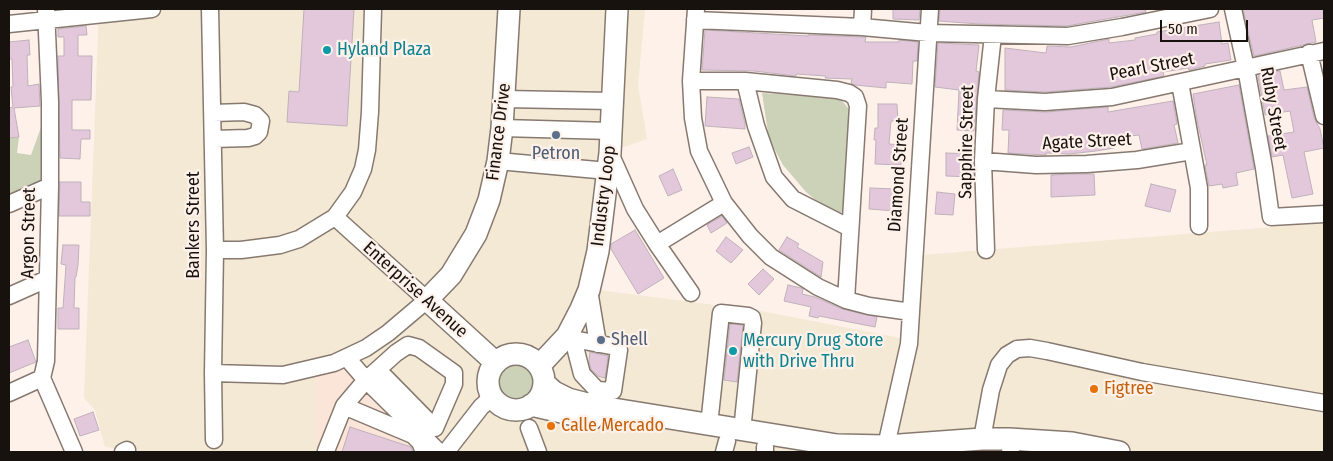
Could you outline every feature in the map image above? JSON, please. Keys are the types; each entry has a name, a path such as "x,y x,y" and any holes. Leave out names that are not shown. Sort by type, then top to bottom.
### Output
{"main road":[{"name":"Finance Drive","path":"427,300 451,275 476,234 490,200 502,128 510,9"},
{"name":"Industry Loop","path":"542,375 570,338 588,290 598,251 609,162 617,9"},
{"name":"Enterprise Avenue","path":"427,300 496,362"},
{"path":"542,375 542,394 531,405 519,410 507,408 496,402 489,388 488,379 496,362 508,355 515,354 529,357 542,375 554,392 568,399 596,398 709,425 731,441 851,449 982,439 1043,440 1072,443 1119,452"},
{"path":"531,405 573,415 731,441 765,450 792,452"},
{"path":"962,452 1047,452"}],"street":[{"path":"9,24 46,14 152,9"},
{"name":"Bankers Street","path":"210,9 215,250 214,440"},
{"path":"215,250 241,250 280,245 299,239 334,217 353,192 363,168 367,150 373,9"},
{"path":"862,27 863,9"},
{"name":"Diamond Street","path":"886,446 909,344 930,9"},
{"path":"911,312 869,306 846,300 818,288 770,257 750,236 724,203 699,151 693,118 691,81 695,14 928,33 1068,36 1210,9"},
{"name":"Ruby Street","path":"1233,9 1246,68 1271,217 1324,214"},
{"name":"Argon Street","path":"42,378 46,361 50,186 50,102 46,14"},
{"name":"Sapphire Street","path":"986,250 983,161 986,99 993,35"},
{"path":"1317,52 1324,116"},
{"name":"Pearl Street","path":"986,99 1045,102 1112,97 1317,52"},
{"path":"691,81 745,81 836,90 849,93 855,97 858,106 846,300"},
{"path":"745,81 756,126 774,177 793,199 850,228"},
{"path":"1180,83 1199,188 1199,226"},
{"path":"504,99 612,101"},
{"path":"213,113 244,112 255,115 261,121 259,132 255,136 213,139"},
{"path":"502,128 611,131"},
{"name":"Agate Street","path":"983,161 1036,165 1087,164 1137,160 1192,151"},
{"path":"498,161 609,162 635,209 691,293"},
{"path":"9,204 50,186"},
{"path":"657,244 724,203"},
{"name":"Enterprise Avenue","path":"334,217 427,300"},
{"path":"9,296 48,279"},
{"path":"588,290 598,344"},
{"name":"Finance Drive","path":"213,373 283,375 347,358 388,333 427,300"},
{"path":"709,425 721,312 748,316 752,318 753,323 731,441"},
{"path":"570,338 616,347 619,350 613,391 596,398 582,374 570,338"},
{"path":"326,451 344,406 372,375 396,353 408,345 419,348 454,373 454,384 435,428"},
{"path":"982,439 991,390 999,365 1007,355 1018,349 1030,348 1047,351 1142,372 1324,403"},
{"path":"347,358 372,375 435,428 446,449"},
{"path":"372,375 446,449"},
{"path":"9,393 42,378 74,452"},
{"path":"446,449 492,396"},
{"path":"344,406 413,435 420,442 424,452"},
{"path":"529,428 538,452"}],"shaded area":[{"path":"99,9 609,9 600,187 583,288 761,311 916,341 922,255 1324,223 1324,452 146,452 105,447 95,410 84,398"},
{"path":"625,9 645,9 638,85 647,139 618,149"},
{"path":"347,365 433,452 316,452 316,375"}],"green space":[{"path":"762,93 832,97 842,101 849,109 844,210 837,215 829,211 806,192 783,165 769,139"},
{"path":"48,108 48,184 9,201 9,138 19,137 17,153 31,155"},
{"path":"516,365 523,366 528,370 532,375 532,389 528,394 523,398 516,399 509,398 504,394 500,389 499,382 500,375 504,370 509,366"}],"building":[{"name":"Hyland Plaza","path":"304,9 354,9 347,126 287,122 289,91 299,92"},
{"path":"893,9 920,9 919,20 893,19"},
{"path":"940,9 1145,9 1146,12 1067,26 939,21"},
{"path":"1243,9 1324,9 1324,18 1312,20 1316,42 1254,56"},
{"path":"1219,22 1222,44 1228,43 1231,60 1205,64 1205,66 1189,70 1188,68 1163,72 1164,76 1111,87 1045,92 1005,90 1005,48 1046,53 1047,46 1071,47 1109,39 1109,43 1135,40 1135,38 1157,34 1157,32"},
{"path":"86,26 87,35 78,35 78,56 92,56 91,100 72,100 72,130 90,130 90,139 81,139 80,159 60,158 58,56 64,56 64,37 58,37 58,29"},
{"path":"705,30 808,36 866,37 865,42 899,42 899,40 918,42 917,61 913,61 912,84 886,82 886,88 855,85 851,83 852,79 825,78 826,76 796,74 796,76 754,71 702,70"},
{"path":"29,40 30,55 27,55 28,86 39,84 40,106 14,108 19,137 9,138 9,108 13,107 11,87 13,87 12,59 9,59 9,42"},
{"path":"938,43 979,45 976,71 979,72 974,131 957,130 959,90 935,87"},
{"path":"1280,71 1284,90 1307,87 1314,118 1320,129 1324,148 1304,152 1313,194 1292,198 1283,155 1272,157 1268,136 1294,132 1290,111 1265,115 1258,76"},
{"path":"1239,85 1254,169 1236,173 1238,185 1223,188 1222,184 1209,186 1205,165 1207,165 1193,94"},
{"path":"707,97 739,99 745,129 705,126"},
{"path":"1173,101 1177,124 1174,125 1178,143 1142,149 1139,135 1113,138 1114,148 1096,151 1069,154 1046,153 1046,155 1008,153 1009,130 1002,130 1003,110 1046,112 1108,107 1108,112"},
{"path":"878,104 897,104 898,121 891,121 889,144 902,145 901,165 875,164 876,140 874,140 875,128 878,128"},
{"path":"749,147 753,157 736,164 732,153"},
{"path":"946,153 973,154 974,177 946,176"},
{"path":"673,169 682,190 668,196 659,176"},
{"path":"1094,174 1095,195 1051,197 1051,175"},
{"path":"60,182 81,182 81,202 90,202 90,216 59,216"},
{"path":"1151,184 1176,190 1170,212 1145,206"},
{"path":"870,188 896,189 895,211 869,209"},
{"path":"937,192 955,194 953,215 935,214"},
{"path":"722,216 727,223 711,233 707,225"},
{"path":"635,230 664,278 638,294 611,249 611,244"},
{"path":"726,237 743,250 731,263 716,251"},
{"path":"787,237 799,244 797,247 823,262 821,277 779,250"},
{"path":"63,245 79,245 74,308 79,308 79,329 58,329 58,308 63,308 66,265 61,264"},
{"path":"763,269 774,279 759,295 748,284"},
{"path":"788,285 803,289 802,294 815,297 842,309 877,317 875,327 819,316 818,318 809,316 811,307 784,301"},
{"path":"730,324 743,325 737,382 724,380"},
{"path":"28,340 36,362 9,373 9,347"},
{"path":"590,352 608,356 605,378 598,376 591,369 589,361"},
{"path":"93,412 99,430 80,436 74,419"},
{"path":"350,427 411,447 413,452 342,452"}],"place":[{"name":"Hyland Plaza","path":"327,50"},
{"name":"Petron","path":"556,135"},
{"name":"Shell","path":"601,340"},
{"name":"Mercury Drug Store with Drive Thru","path":"733,351"},
{"name":"Figtree","path":"1094,389"},
{"name":"Calle Mercado","path":"551,426"}]}
